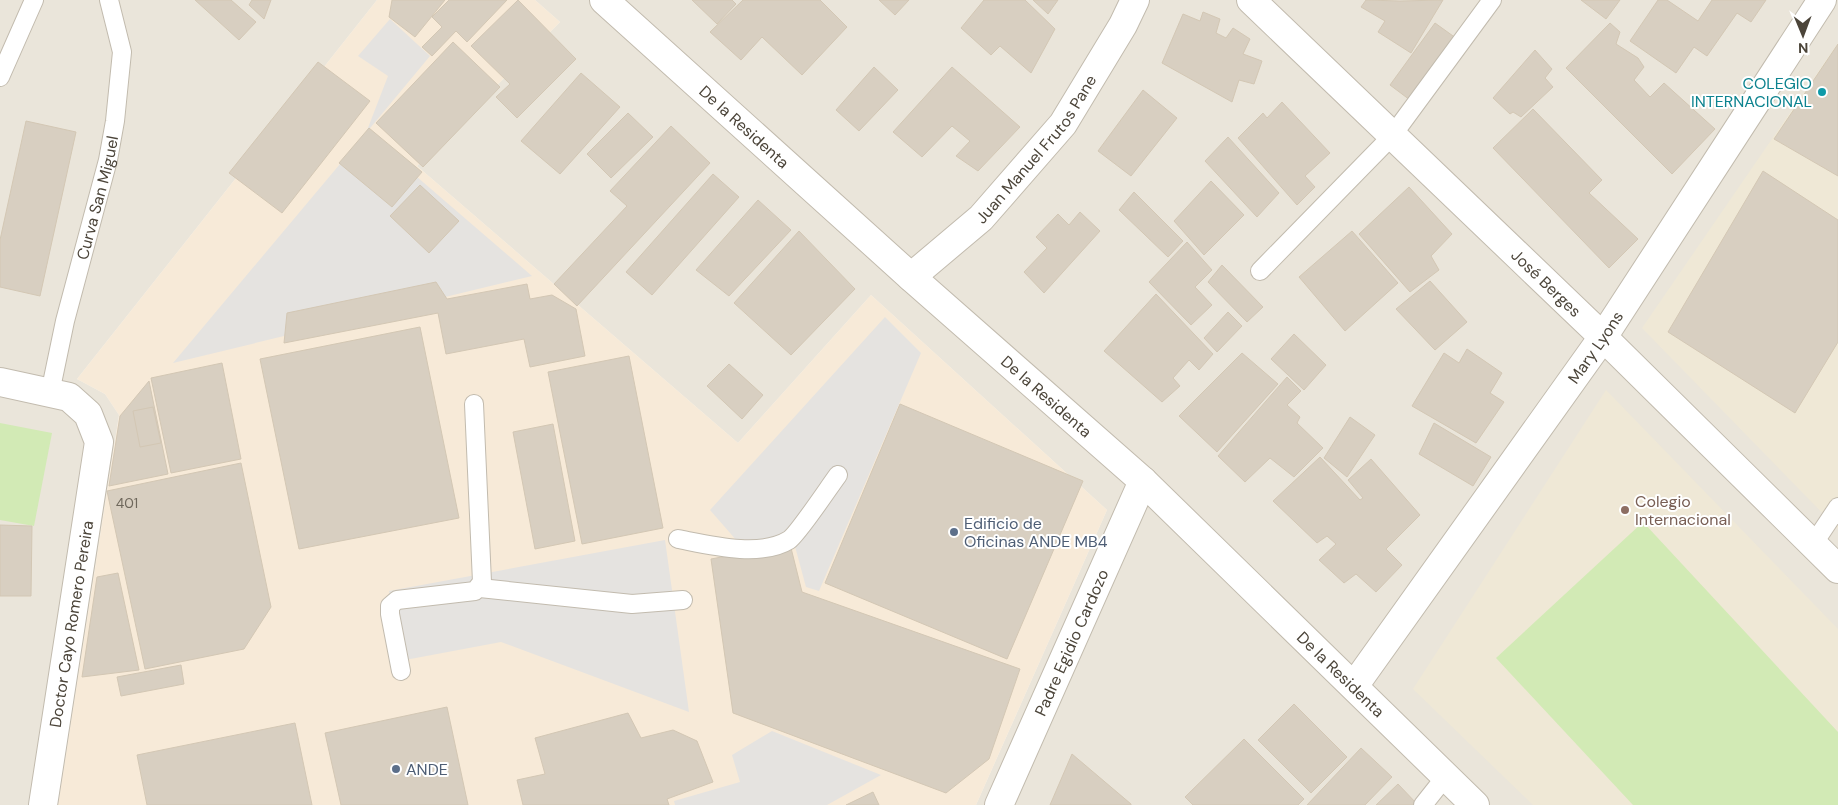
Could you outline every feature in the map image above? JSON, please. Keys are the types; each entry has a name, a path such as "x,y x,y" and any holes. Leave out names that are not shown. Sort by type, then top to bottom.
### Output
{"street":[{"name":"De la Residenta","path":"604,0 911,277 1142,481 1476,805"},
{"name":"Juan Manuel Frutos Pane","path":"911,277 981,218 1063,124 1123,26 1135,0"},
{"name":"José Berges","path":"1251,0 1603,337 1814,542 1838,569"},
{"name":"Mary Lyons","path":"1354,686 1603,337 1822,0"},
{"path":"0,382 50,393"},
{"name":"Doctor Cayo Romero Pereira","path":"43,805 99,442 88,414 69,397 50,393"},
{"name":"Padre Egidio Cardozo","path":"999,805 1142,481"}],"lane":[{"path":"0,77 34,0"},
{"name":"Curva San Miguel","path":"50,393 65,321 108,160 115,121 122,52 109,0"},
{"path":"1260,271 1392,136 1492,0"},
{"path":"474,404 482,582 480,588"},
{"path":"678,539 736,550 776,545 790,540 838,475"},
{"path":"1814,542 1838,507"},
{"path":"401,671 390,614 390,606 397,600 475,591 480,588 632,604 683,600"},
{"path":"1423,805 1446,776"}],"shaded area":[{"path":"0,0 377,0 77,379 105,394 119,415 58,805 0,805"},
{"path":"377,0 535,0 560,22 417,166 738,443 871,295 1107,510 976,805 58,805 119,415 105,394 77,379"},
{"path":"535,0 1838,0 1838,805 976,805 1107,510 871,295 738,443 417,166 560,22"},
{"path":"390,19 430,56 366,133 388,76 358,56"},
{"name":"Colegio Internacional","path":"1838,43 1838,529 1642,328"},
{"path":"366,133 532,276 173,363"},
{"path":"885,317 921,353 819,591 806,587 793,539 744,549 710,510"},
{"name":"Colegio Internacional","path":"1606,390 1838,629 1838,805 1533,805 1413,689"},
{"path":"665,540 689,712 501,642 405,660 389,591"},
{"path":"772,731 881,775 827,805 675,805 674,801 740,782 732,755"}],"green space":[{"path":"0,423 52,433 34,526 0,520"},
{"path":"1643,522 1838,732 1838,805 1633,805 1496,658"}],"building":[{"path":"195,0 231,0 256,22 239,40"},
{"path":"252,0 271,0 264,19 249,5"},
{"path":"392,0 445,0 415,37 389,17"},
{"path":"449,0 507,0 467,42 456,31 432,56 422,47 442,27 432,17"},
{"path":"518,0 576,59 517,118 496,97 510,84 471,46"},
{"path":"692,0 732,0 736,4 717,24"},
{"path":"743,0 820,0 847,27 802,75 762,37 741,60 710,32"},
{"path":"879,0 909,0 895,15"},
{"path":"984,0 1025,0 1055,29 1031,73 1000,46 991,55 961,28"},
{"path":"1033,0 1058,0 1048,14"},
{"path":"1366,0 1443,0 1411,53 1378,32 1385,21 1361,7"},
{"path":"1581,0 1620,0 1606,19"},
{"path":"1658,0 1667,0 1698,21 1712,0 1766,0 1751,22 1737,13 1707,56 1694,47 1676,73 1630,41"},
{"path":"1203,12 1220,19 1216,33 1226,38 1233,28 1250,39 1243,54 1262,61 1254,84 1239,80 1232,102 1162,63 1183,14 1200,21"},
{"path":"1435,23 1460,41 1414,103 1390,85"},
{"path":"1610,23 1620,32 1616,44 1638,58 1644,67 1634,80 1650,97 1664,83 1715,129 1672,174 1566,68"},
{"path":"453,42 500,87 423,167 376,123"},
{"name":"COLEGIO INTERNACIONAL","path":"1838,44 1838,176 1774,139"},
{"path":"1535,50 1552,69 1545,78 1553,87 1521,117 1513,112 1510,114 1493,98"},
{"path":"318,62 370,101 282,213 229,173"},
{"path":"874,67 898,90 859,131 836,110"},
{"path":"952,67 1020,127 978,171 956,156 970,141 952,126 922,157 893,132"},
{"path":"581,73 620,107 560,174 521,141"},
{"path":"1143,90 1177,118 1131,176 1098,151"},
{"path":"1282,102 1330,153 1305,176 1315,187 1297,205 1238,138 1263,113 1267,118"},
{"path":"1533,109 1602,180 1589,193 1638,239 1609,268 1493,148"},
{"path":"628,113 653,137 611,178 587,154"},
{"path":"26,121 76,132 40,296 0,287 0,240"},
{"path":"671,126 710,163 577,306 554,284 627,206 610,191"},
{"path":"369,128 422,172 392,207 339,163"},
{"path":"1228,137 1279,193 1257,217 1205,161"},
{"path":"1763,171 1838,220 1838,342 1795,413 1668,332"},
{"path":"713,174 739,197 652,295 626,272"},
{"path":"1211,181 1244,215 1204,255 1174,221"},
{"path":"420,185 459,221 429,253 390,216"},
{"path":"1409,187 1452,234 1431,256 1439,270 1410,292 1359,234"},
{"path":"1134,192 1183,241 1168,257 1119,210"},
{"path":"758,200 791,230 729,296 696,270"},
{"path":"1080,212 1100,231 1044,293 1024,272 1047,248 1036,237 1058,214 1069,225"},
{"path":"799,231 855,289 791,355 734,303"},
{"path":"1352,231 1398,283 1345,331 1299,277"},
{"path":"1187,242 1212,270 1195,287 1212,305 1191,325 1149,282"},
{"path":"1222,265 1263,307 1247,322 1208,282"},
{"path":"1430,281 1467,322 1435,350 1396,309"},
{"path":"436,282 447,299 527,284 530,299 552,295 576,309 585,356 530,367 524,339 446,354 438,313 284,343 287,313"},
{"path":"1156,294 1213,354 1199,370 1189,360 1173,378 1180,386 1162,402 1104,351"},
{"path":"1228,312 1242,326 1217,352 1204,338"},
{"path":"420,327 459,518 299,549 260,359"},
{"path":"1294,334 1326,365 1304,390 1271,359"},
{"path":"1467,349 1502,373 1490,393 1504,402 1476,443 1412,406 1444,353 1459,363"},
{"path":"1242,353 1278,384 1217,452 1179,416"},
{"path":"629,356 663,528 582,544 548,372"},
{"path":"222,363 241,459 171,473 151,378"},
{"path":"729,364 763,395 742,419 707,386"},
{"path":"1287,377 1301,391 1287,405 1300,417 1297,423 1323,448 1294,477 1270,458 1245,482 1218,456"},
{"path":"149,381 168,474 109,486 120,416"},
{"name":"Edificio de Oficinas ANDE MB4","path":"900,404 1083,481 1007,659 825,583"},
{"path":"153,407 161,443 140,447 133,411"},
{"path":"1350,417 1375,435 1347,477 1324,458"},
{"path":"1434,423 1491,457 1473,486 1419,454"},
{"path":"553,424 575,541 535,549 513,432"},
{"path":"1320,457 1360,500 1363,498 1348,480 1371,459 1420,515 1386,549 1402,565 1376,592 1356,574 1344,583 1319,560 1336,544 1327,536 1317,543 1273,501"},
{"path":"241,463 271,607 244,649 145,669 107,491"},
{"path":"0,525 32,526 31,596 0,596"},
{"path":"790,544 802,592 1020,669 989,759 946,793 733,713 711,559"},
{"path":"118,573 139,670 82,677 97,577"},
{"path":"181,665 184,684 121,696 117,677"},
{"path":"1294,704 1347,757 1311,793 1258,740"},
{"name":"ANDE","path":"447,707 468,805 341,805 325,733"},
{"path":"628,713 641,738 673,730 697,741 713,782 667,799 669,805 523,805 517,780 545,774 535,738"},
{"path":"295,723 312,805 147,805 137,755"},
{"path":"1244,739 1304,799 1298,805 1193,805 1185,797"},
{"path":"1361,748 1392,777 1365,805 1307,805"},
{"path":"1072,754 1131,804 1131,805 1050,805"},
{"path":"1398,784 1418,805 1376,805"},
{"path":"873,792 879,805 846,805"}],"place":[{"name":"COLEGIO INTERNACIONAL","path":"1822,92"},
{"name":"Colegio Internacional","path":"1625,510"},
{"name":"Edificio de Oficinas ANDE MB4","path":"954,532"},
{"name":"ANDE","path":"396,769"}]}
